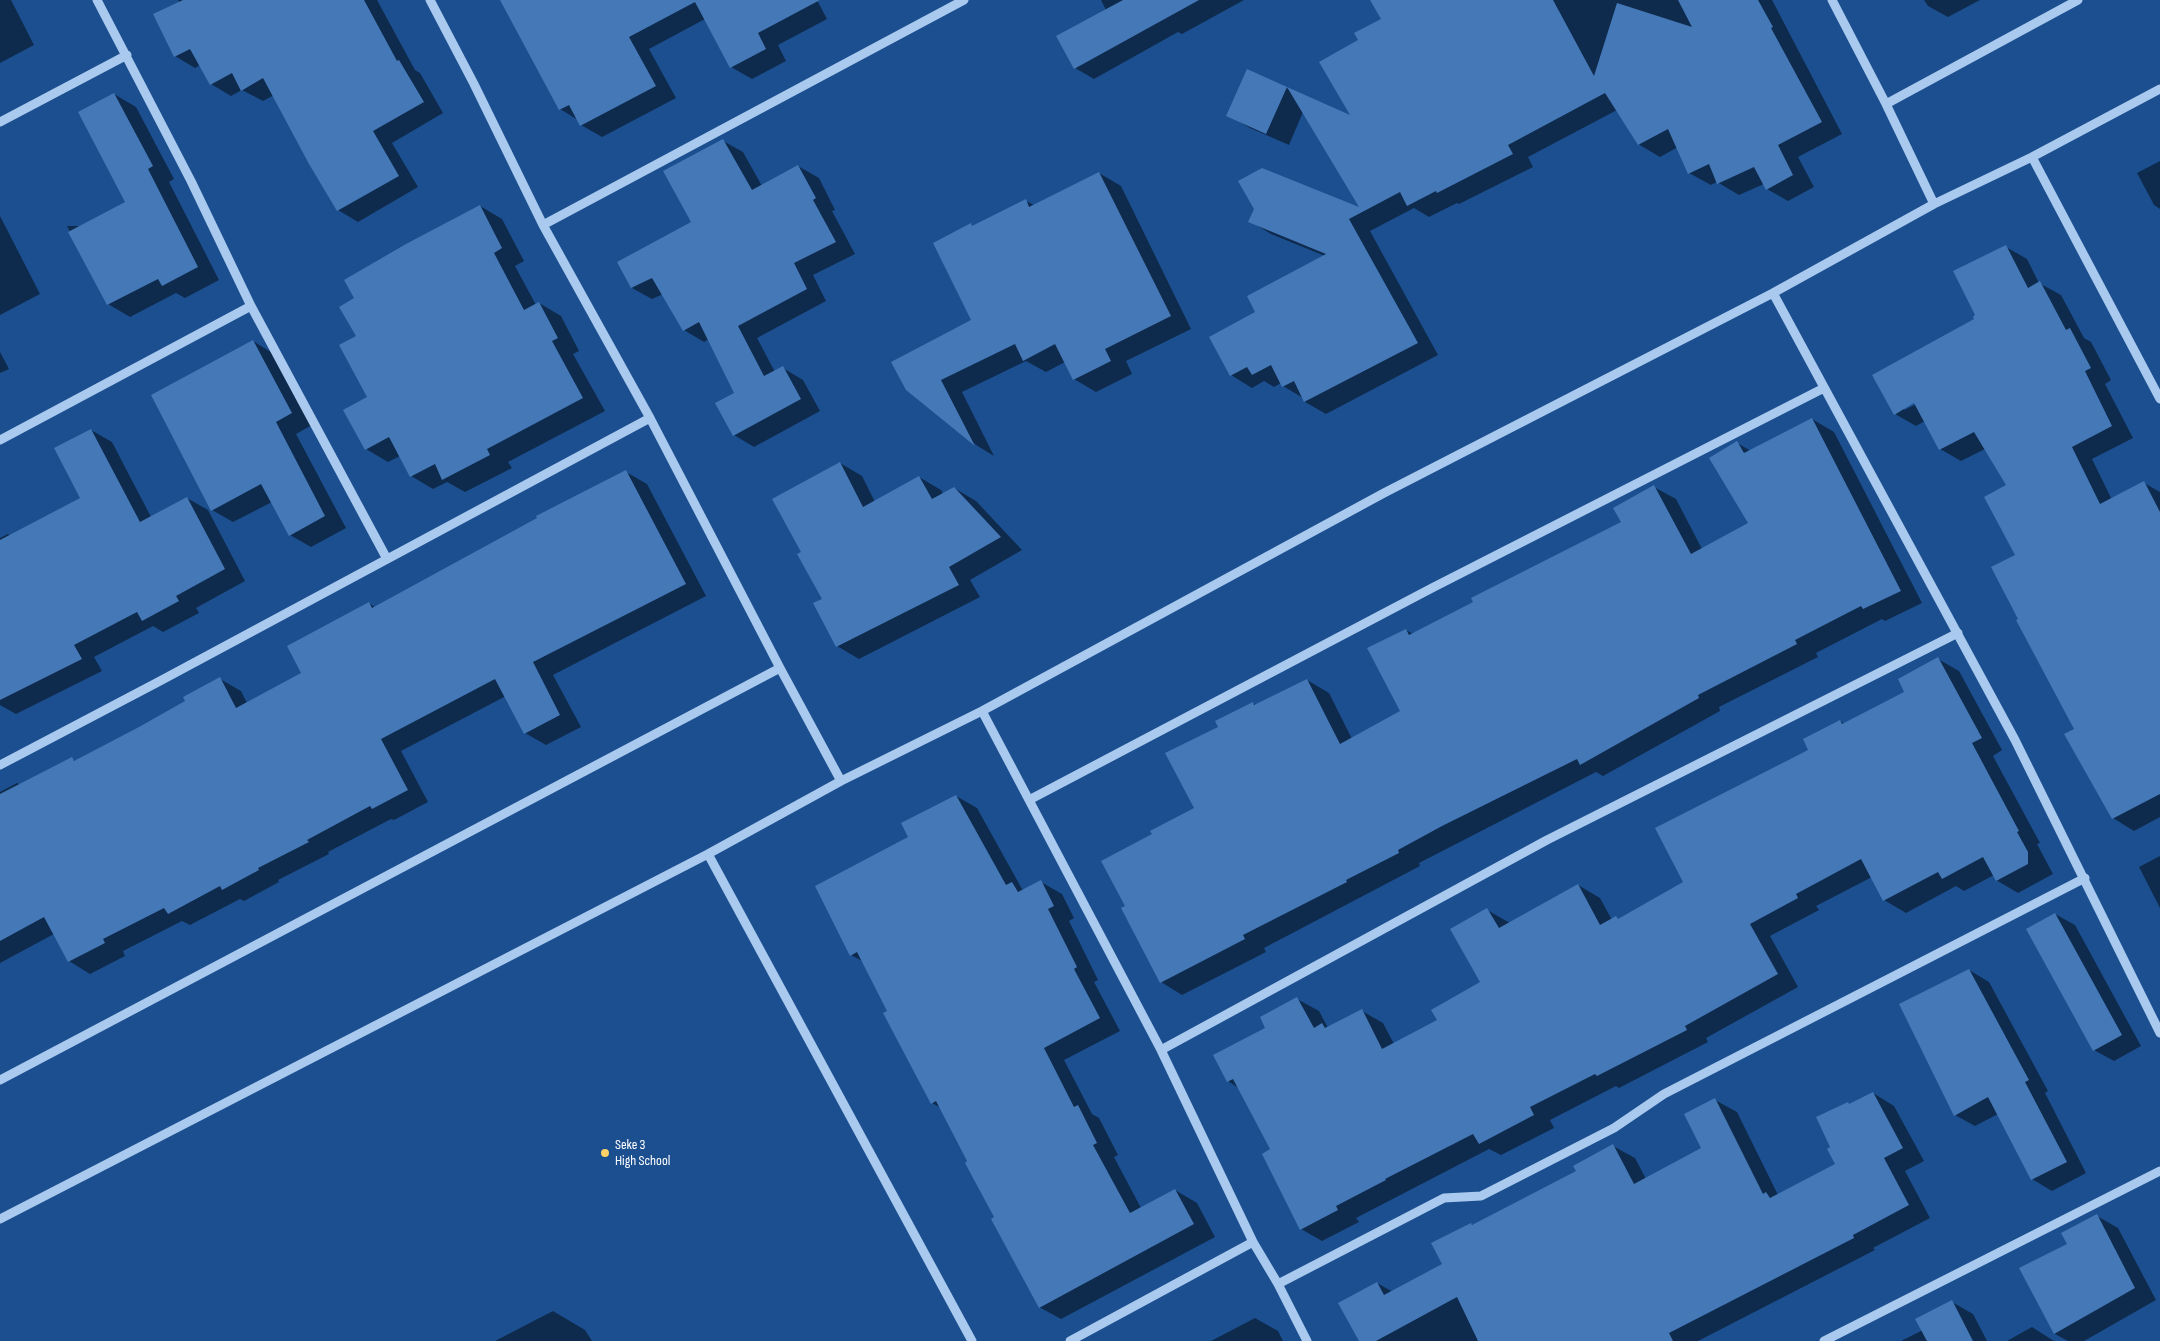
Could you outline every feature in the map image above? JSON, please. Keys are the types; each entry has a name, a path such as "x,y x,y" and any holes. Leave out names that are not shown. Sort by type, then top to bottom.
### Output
{"street":[{"path":"97,0 191,181 251,306 387,559"},
{"path":"430,0 474,84 543,225 650,418 841,782"},
{"path":"543,225 964,0"},
{"path":"1832,0 1886,104 1934,204"},
{"path":"1886,104 2078,0"},
{"path":"0,122 127,55"},
{"path":"0,1219 708,854 841,782 982,711 1384,493 1773,293 1934,204 2032,157 2160,89"},
{"path":"2032,157 2160,399"},
{"path":"1773,293 2016,740 2160,1033"},
{"path":"0,440 251,306"},
{"path":"1029,800 1432,588 1824,388"},
{"path":"0,765 650,418"},
{"path":"1161,1050 1547,840 1958,633"},
{"path":"0,1080 780,668"},
{"path":"982,711 1161,1050 1253,1242 1278,1284 1307,1341"},
{"path":"708,854 972,1341"},
{"path":"1278,1284 1444,1198 1481,1196 1614,1128 1664,1094 2085,878"},
{"path":"1824,1341 2160,1171"},
{"path":"1070,1341 1253,1242"}],"building":[{"path":"183,0 364,0 397,61 399,60 424,102 373,131 399,176 337,211 309,164 263,78 241,91 232,73 210,85 190,49 174,57 153,14"},
{"path":"500,0 820,0 758,33 766,49 730,68 695,2 629,37 656,86 580,126 569,105 559,110"},
{"path":"1123,0 1199,0 1074,69 1056,36"},
{"path":"1370,0 1553,0 1594,76 1617,3 1692,27 1678,0 1758,0 1822,122 1778,145 1793,175 1766,190 1754,167 1717,184 1709,164 1688,174 1668,129 1638,145 1605,93 1508,145 1513,154 1437,193 1436,191 1407,206 1400,192 1349,219 1418,343 1304,402 1294,381 1282,387 1271,365 1252,375 1247,367 1230,376 1209,337 1255,312 1247,296 1326,254 1248,222 1254,209 1238,181 1262,168 1359,207 1287,87 1350,115 1319,62 1358,40 1354,33 1381,19"},
{"path":"1247,69 1287,87 1266,134 1226,116"},
{"path":"114,93 153,166 148,169 198,267 162,286 158,279 107,305 68,232 125,202 78,112"},
{"path":"723,139 752,190 798,165 816,198 813,200 836,242 794,263 807,289 738,326 764,376 783,366 801,399 733,436 715,403 734,393 699,322 683,331 652,278 631,288 617,262 691,222 663,171"},
{"path":"1099,172 1171,316 1105,349 1111,361 1073,380 1055,344 1023,361 1015,344 941,380 975,446 906,390 891,362 971,320 933,243 971,223 972,226 1026,199 1029,207"},
{"path":"480,205 502,248 494,253 524,310 539,302 558,338 552,341 583,398 487,449 490,455 442,480 435,464 410,477 389,437 365,450 343,410 367,397 339,345 356,336 339,307 354,298 344,280 406,244"},
{"path":"2006,245 2028,288 2040,281 2066,330 2070,328 2091,368 2085,371 2112,426 2072,447 2100,504 2144,481 2160,512 2160,794 2112,819 2064,734 2074,729 2016,620 2018,619 1991,567 2015,555 1984,497 2006,485 1974,432 1939,450 1914,403 1894,415 1872,375 1974,319 1975,315 1953,271"},
{"path":"253,340 292,413 276,422 325,516 289,536 261,484 211,511 151,395"},
{"path":"1812,418 1901,591 1863,609 1861,606 1795,640 1797,644 1698,695 1699,698 1580,765 1577,759 1442,826 1398,850 1399,853 1346,880 1347,882 1243,935 1245,939 1160,983 1121,908 1125,906 1101,861 1152,834 1150,831 1194,808 1165,753 1218,727 1215,721 1253,702 1254,705 1307,679 1340,744 1400,711 1367,648 1406,629 1409,635 1473,602 1471,598 1621,522 1613,508 1654,485 1691,554 1748,523 1709,458 1737,441 1744,453"},
{"path":"91,429 140,522 187,497 225,569 176,596 179,601 142,621 137,612 74,645 82,659 0,700 0,540 80,498 54,448"},
{"path":"840,462 863,507 919,476 932,499 954,487 1001,537 949,567 959,585 836,647 813,603 822,599 797,554 801,552 772,499"},
{"path":"626,470 686,584 533,662 560,715 524,734 495,679 381,739 408,790 372,809 370,806 307,840 309,842 258,868 259,870 222,890 220,886 168,914 164,908 103,939 105,943 68,962 44,917 0,941 0,794 72,757 74,761 139,727 185,701 183,697 220,677 236,708 301,673 287,646 369,602 372,608 537,518 536,516"},
{"path":"1938,657 1982,738 1972,743 2019,831 2017,832 2028,852 2028,864 1996,881 1983,857 1942,879 1938,872 1883,901 1861,859 1796,894 1798,898 1750,924 1778,974 1685,1026 1687,1030 1597,1076 1595,1074 1530,1107 1534,1115 1479,1144 1473,1134 1336,1206 1338,1210 1300,1230 1262,1154 1270,1149 1233,1079 1227,1082 1213,1055 1265,1028 1260,1017 1297,997 1314,1028 1322,1023 1325,1028 1362,1009 1382,1049 1437,1020 1431,1010 1480,982 1450,929 1487,908 1499,928 1578,884 1600,925 1616,916 1618,919 1683,882 1655,828 1808,750 1803,739 1840,720 1842,724 1904,692 1898,679"},
{"path":"956,795 1006,885 1012,882 1018,892 1041,880 1054,906 1048,909 1077,967 1074,969 1100,1018 1044,1048 1074,1107 1078,1105 1097,1143 1093,1145 1130,1213 1175,1189 1194,1224 1039,1308 991,1219 994,1217 965,1163 967,1161 936,1101 931,1104 883,1013 887,1011 857,952 850,956 815,886 908,837 901,823"},
{"path":"2055,913 2122,1035 2093,1051 2026,929"},
{"path":"1969,969 2029,1080 2025,1082 2067,1162 2031,1180 1988,1097 1954,1116 1899,1004"},
{"path":"1873,1092 1903,1148 1884,1158 1909,1205 1853,1235 1854,1238 1669,1333 1673,1341 1478,1341 1457,1297 1376,1341 1359,1341 1338,1303 1377,1282 1384,1295 1442,1264 1431,1243 1471,1223 1472,1225 1576,1171 1573,1166 1613,1144 1634,1184 1701,1148 1684,1114 1715,1098 1763,1194 1766,1192 1770,1198 1835,1164 1827,1149 1830,1147 1816,1117"},
{"path":"2097,1214 2135,1288 2054,1334 2019,1268 2067,1244 2061,1233"},
{"path":"1952,1300 1973,1341 1927,1341 1915,1319"}],"place":[{"name":"Seke 3 High School","path":"605,1153"}]}
